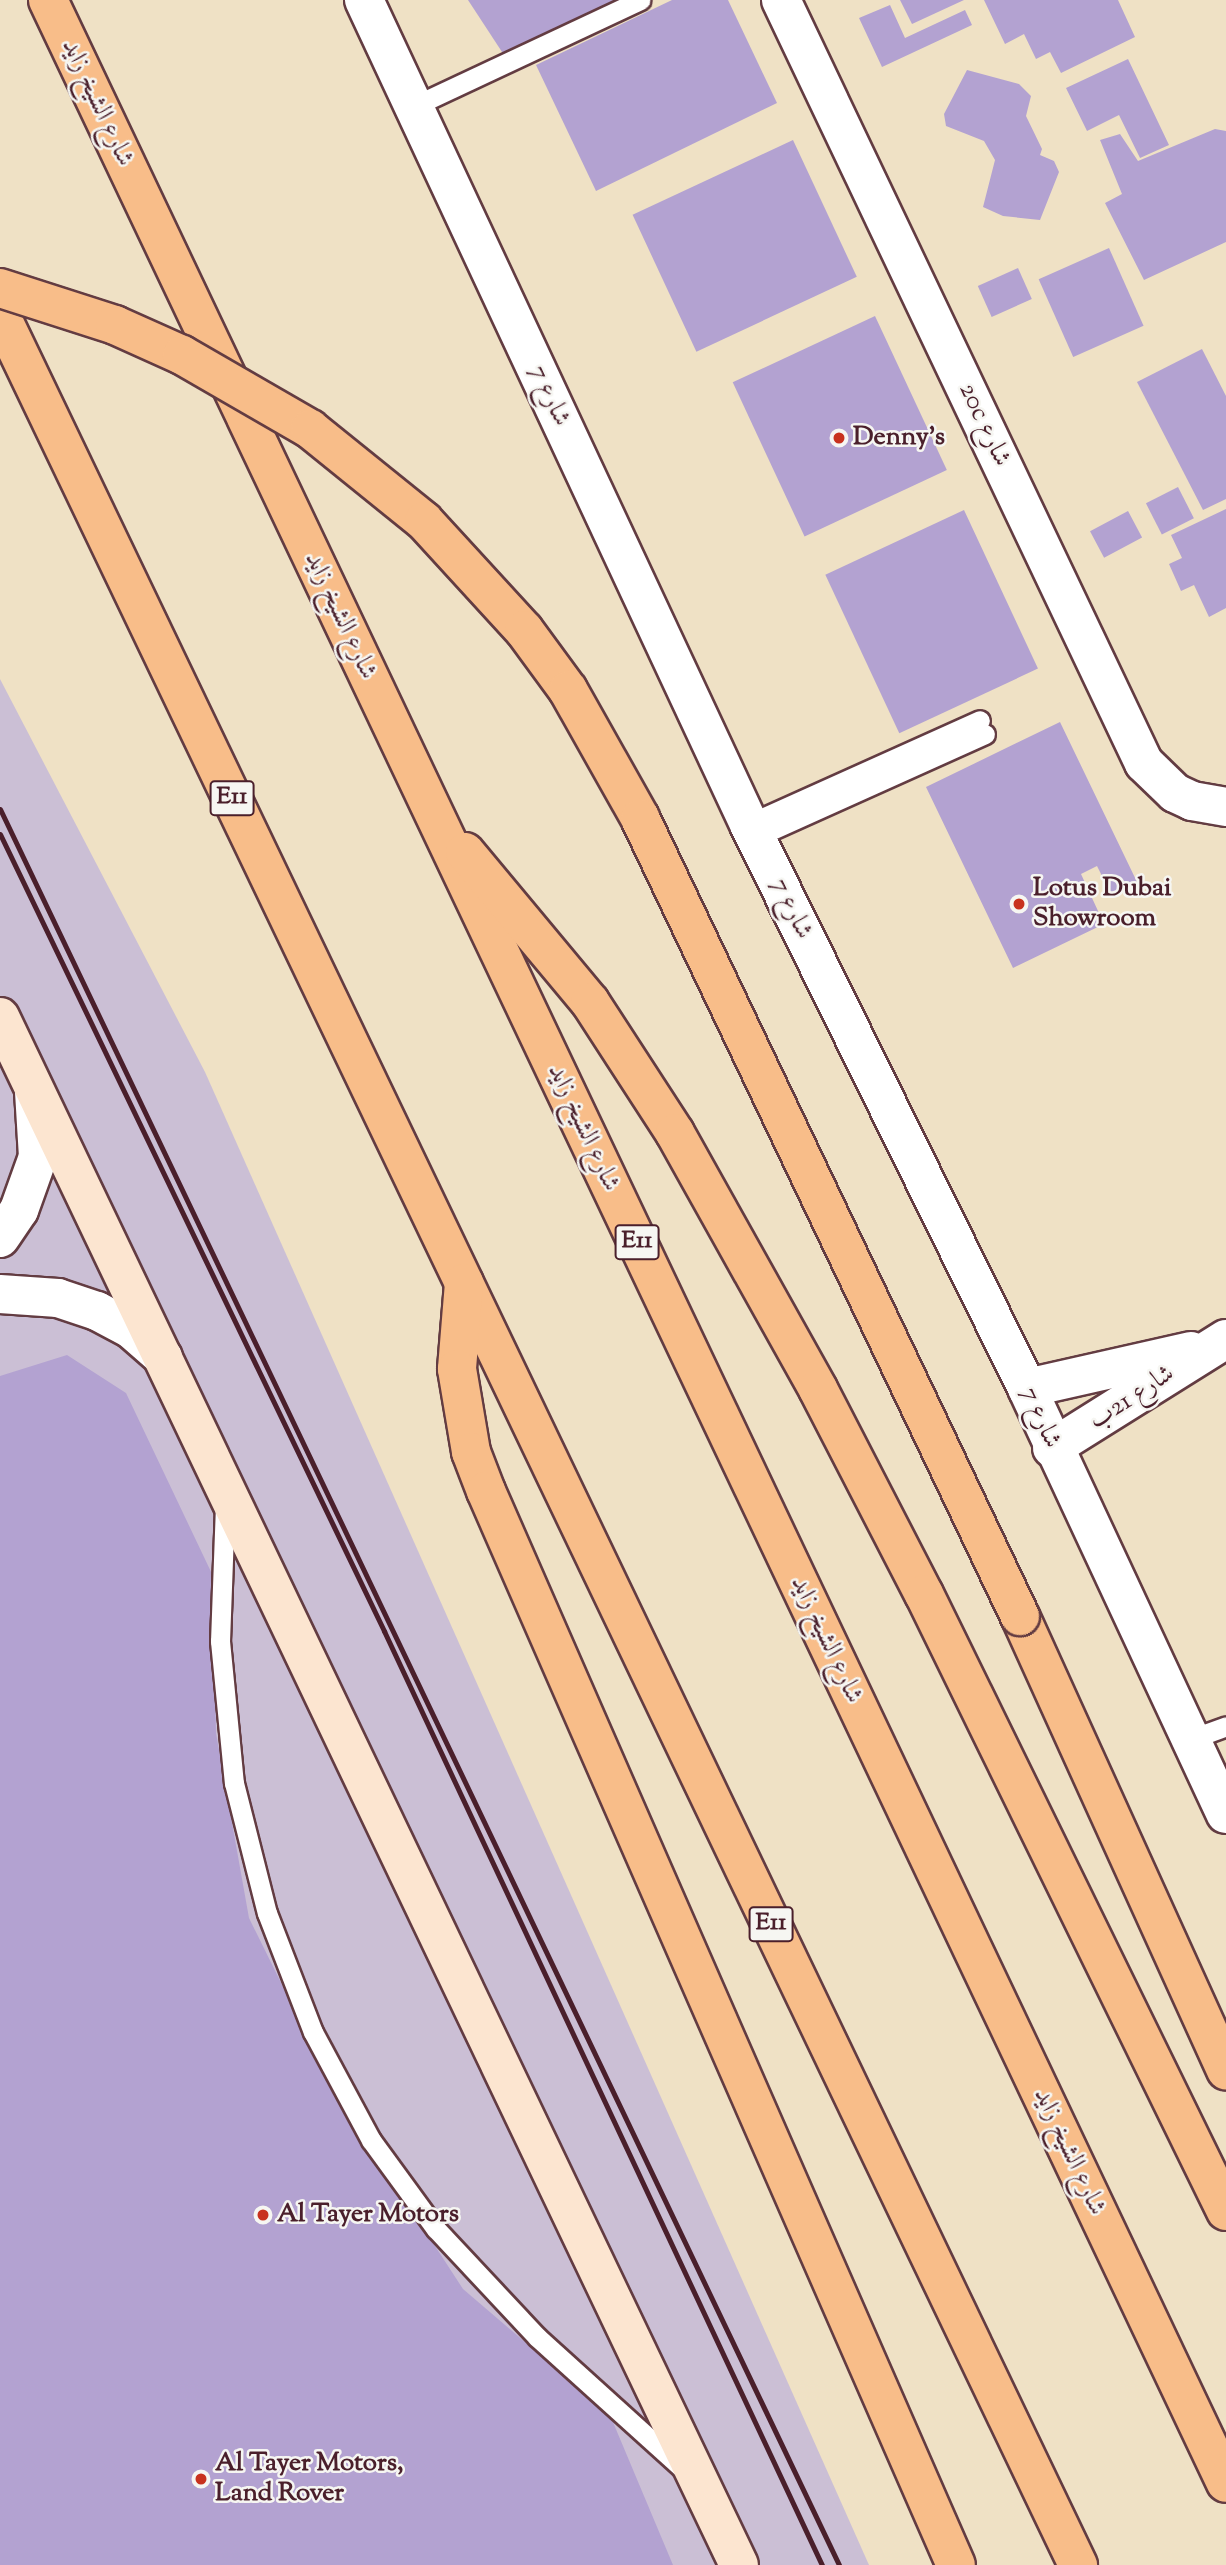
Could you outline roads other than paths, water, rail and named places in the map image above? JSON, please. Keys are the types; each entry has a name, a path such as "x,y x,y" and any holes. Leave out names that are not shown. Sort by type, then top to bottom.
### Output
{"highway":[{"name":"شارع الشيخ زايد","path":"48,0 1226,2483"},
{"path":"0,288 115,325 182,355 310,429 424,521 524,630 568,690 640,818 1020,1616 1226,2070"},
{"name":"E11","path":"0,314 1078,2565"},
{"path":"439,824 542,940 634,1066 675,1133 818,1389 924,1594 1226,2211"},
{"path":"464,1283 457,1369 468,1438 485,1492 957,2565"}],"street":[{"name":"شارع 7","path":"364,0 753,831 1027,1388 1052,1448 1226,1814"},
{"name":"20c شارع","path":"781,0 1144,763 1175,793 1192,802 1226,807"},
{"path":"0,1017 740,2565"},
{"path":"0,1238 19,1210 38,1157 39,1118 30,1080"},
{"path":"0,1294 58,1298 97,1311 132,1331 163,1357"},
{"name":"شارع 21ب","path":"1027,1388 1218,1343"},
{"name":"شارع 21ب","path":"1052,1448 1115,1412 1218,1343"}],"lane":[{"path":"414,106 640,0"},
{"path":"753,831 982,727"},
{"path":"226,1490 220,1641 234,1783 267,1913 313,2032 371,2140 436,2229 554,2354 702,2484"},
{"path":"1191,1740 1226,1726"}],"railway":[{"path":"0,809 839,2565"},
{"path":"0,834 384,1631 822,2565"}],"place":[{"name":"Denny's","path":"839,438"},
{"name":"Lotus Dubai Showroom","path":"1019,904"},
{"name":"Al Tayer Motors","path":"263,2215"},
{"name":"Al Tayer Motors, Land Rover","path":"201,2479"}]}
